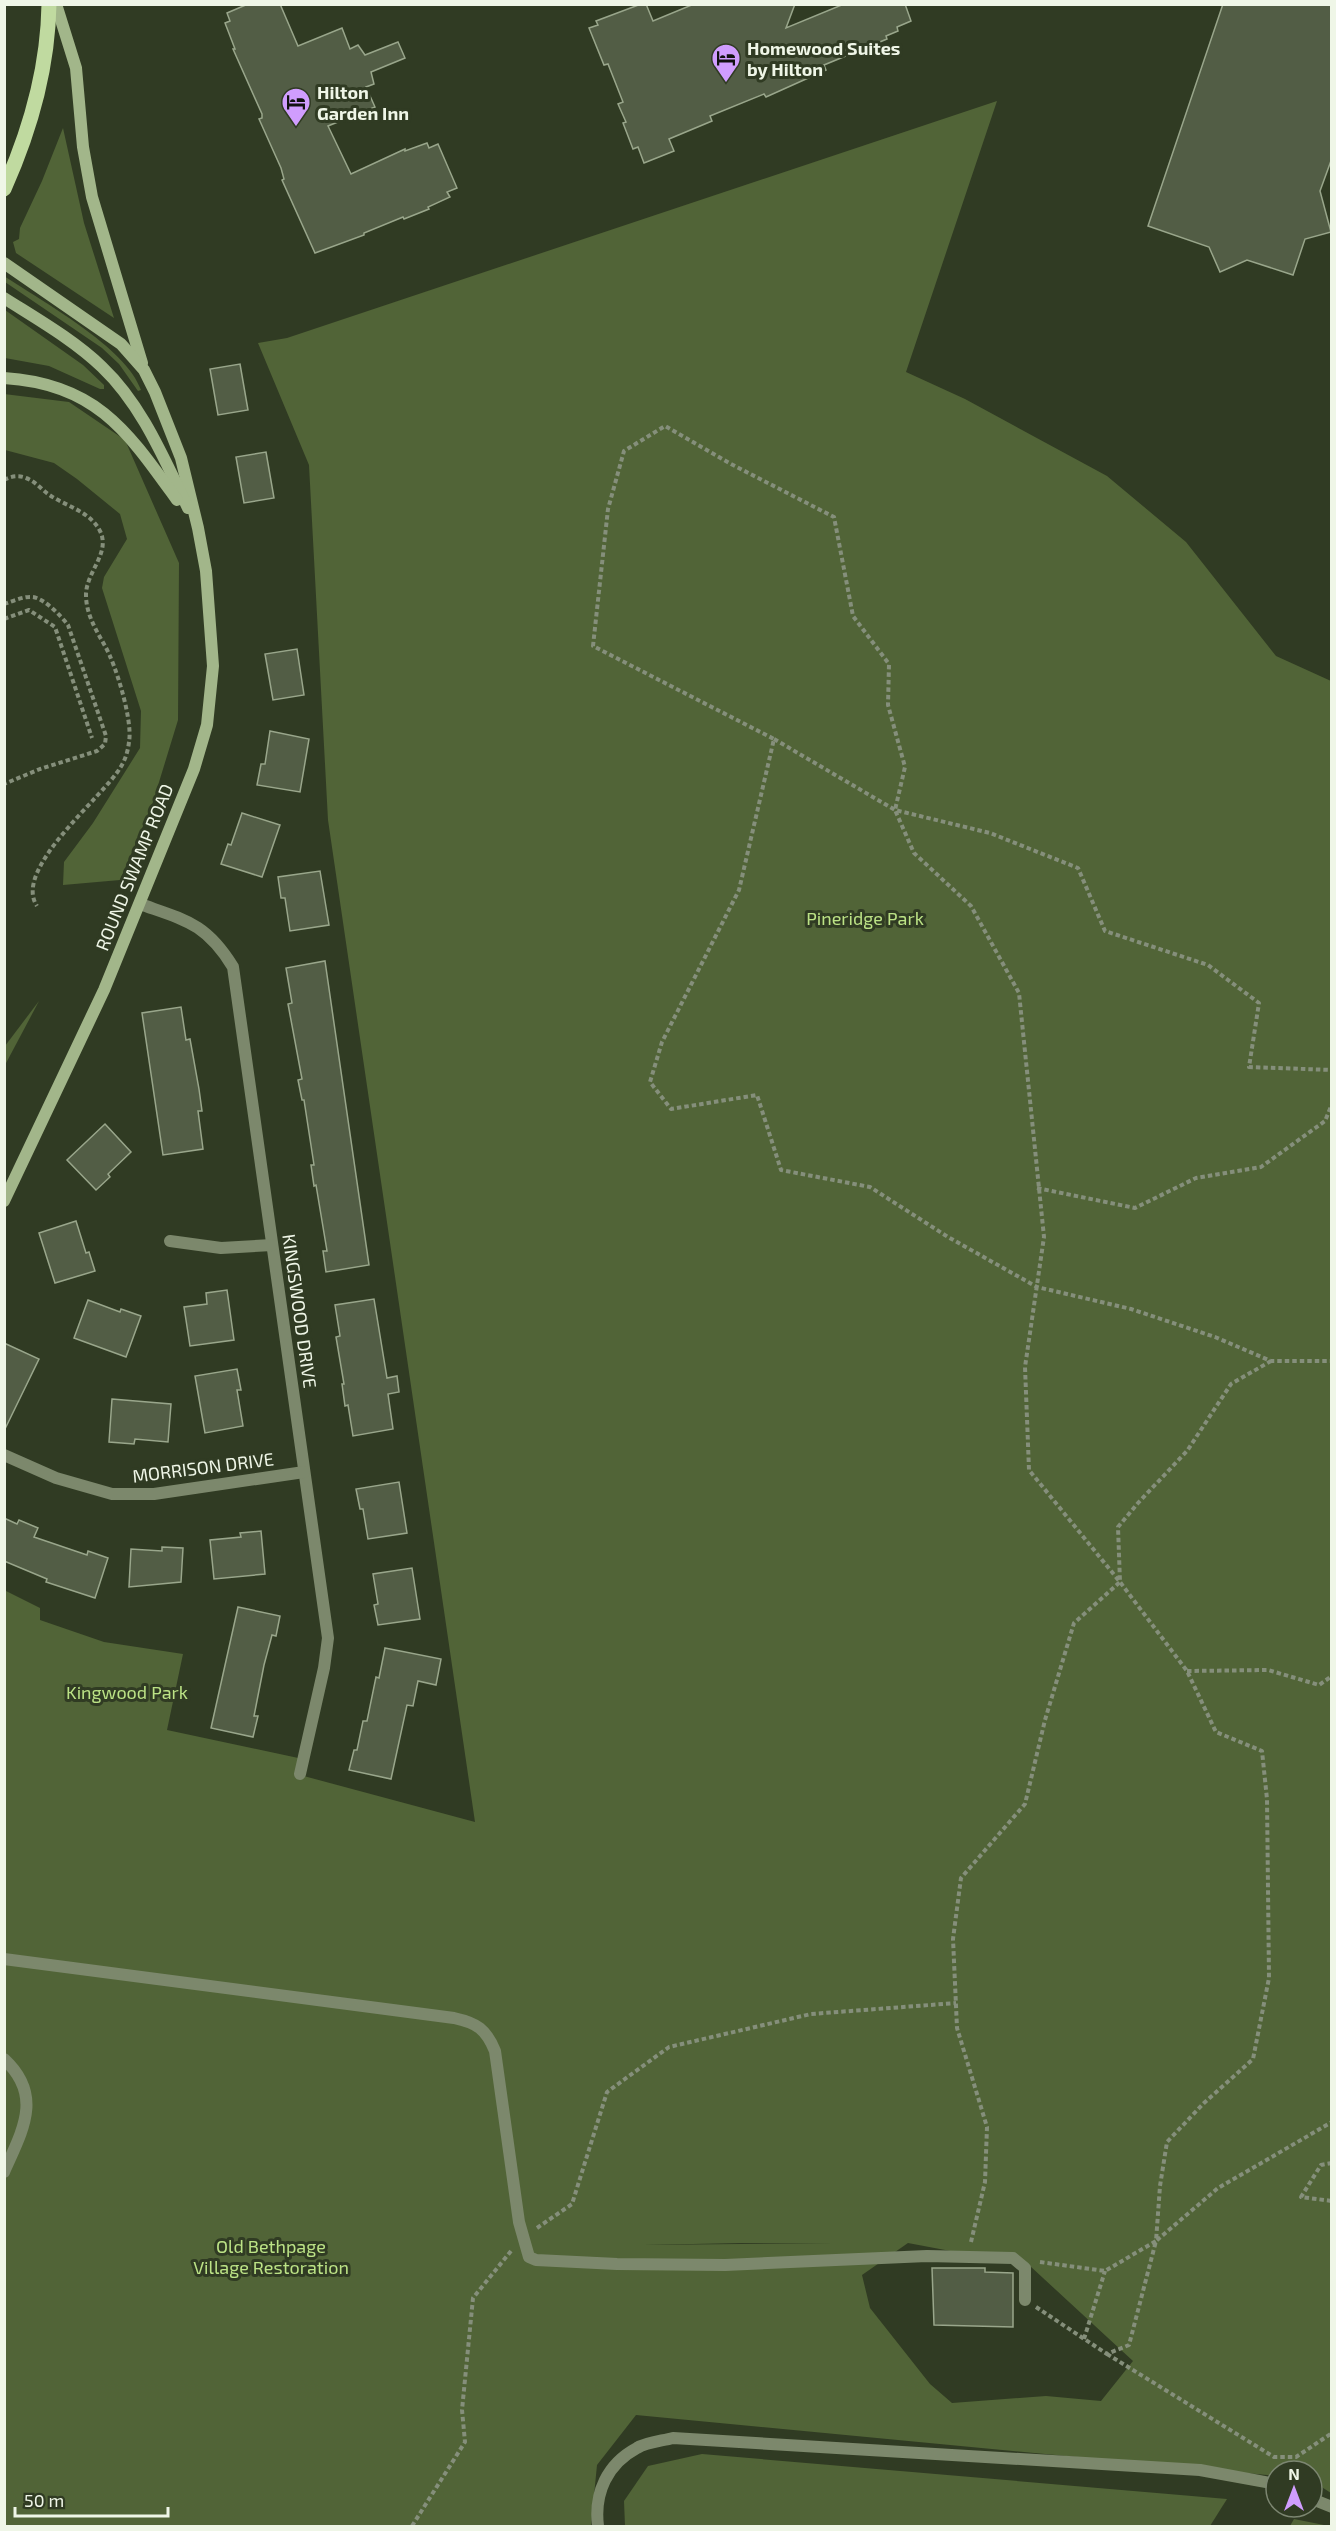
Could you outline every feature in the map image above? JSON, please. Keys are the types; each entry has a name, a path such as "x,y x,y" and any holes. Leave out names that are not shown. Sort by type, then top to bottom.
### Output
{"main road":[{"path":"4,189 26,136 37,98 50,4"},
{"path":"56,4 76,68 83,147 93,197 144,370"},
{"name":"ROUND SWAMP ROAD","path":"4,263 106,333 129,352 144,370 162,406 181,458 206,571 211,636 212,697 207,725 194,769 140,904 104,990 4,1201"},
{"name":"ROUND SWAMP ROAD","path":"4,298 82,350 112,378 152,436 198,528"},
{"path":"4,378 31,381 62,391 89,403 114,420 142,450 198,528"}],"street":[{"name":"KINGSWOOD DRIVE","path":"140,904 198,927 220,945 233,967 328,1638 324,1668 300,1774"},
{"path":"170,1241 221,1248 272,1245"},
{"name":"MORRISON DRIVE","path":"4,1455 56,1478 112,1494 154,1494 304,1473"},
{"path":"4,1959 473,2022 489,2035 495,2051 522,2237 529,2257 537,2260 607,2264 725,2265 927,2256 1013,2258 1025,2268 1025,2300"},
{"path":"4,2059 16,2069 26,2094 27,2121 4,2172"},
{"path":"598,2526 596,2514 601,2487 614,2463 638,2446 673,2438 1200,2470 1264,2482"}],"path":[{"path":"1107,2354 1129,2345 1156,2241 1160,2186 1167,2142 1204,2103 1253,2059 1269,1978 1267,1799 1262,1751 1216,1732 1187,1671 1120,1582 1029,1470 1025,1367 1044,1237 1037,1188 1019,993 971,906 914,853 895,810 905,767 888,705 889,664 853,616 834,517 731,464 665,426 624,451 608,510 593,646 774,739 895,810 990,833 1078,868 1105,931 1208,964 1259,1003 1249,1067 1332,1070"},
{"path":"4,480 16,476 25,477 49,495 85,515 100,531 103,547 90,574 86,594 87,605 95,630 107,650 128,711 131,732 121,767 56,842 44,862 33,892 37,906"},
{"path":"4,604 33,597 68,625 106,740 102,748 97,751 40,769 4,784"},
{"path":"4,619 29,610 55,627 92,738"},
{"path":"774,739 739,890 662,1042 650,1082 671,1109 757,1095 781,1170 870,1187 948,1237 1037,1287 1131,1309 1215,1337 1271,1361 1332,1361"},
{"path":"1037,1188 1135,1208 1196,1178 1261,1167 1325,1121 1332,1104"},
{"path":"1120,1582 1118,1527 1186,1451 1231,1384 1271,1361"},
{"path":"968,2257 985,2182 987,2127 957,2028 954,1939 961,1878 1025,1804 1045,1720 1074,1623 1120,1582"},
{"path":"1187,1671 1268,1670 1319,1685 1332,1676"},
{"path":"412,2526 465,2442 464,2388 473,2298 522,2237 572,2204 607,2092 669,2047 811,2014 956,2003"},
{"path":"1013,2258 1104,2271 1156,2241 1218,2188 1332,2122"},
{"path":"1332,2163 1321,2165 1301,2197 1332,2201"},
{"path":"1084,2338 1104,2271"},
{"path":"1025,2300 1107,2354 1274,2457 1296,2457 1332,2433"}],"green space":[{"name":"Pineridge Park","path":"997,101 906,372 965,399 1107,476 1186,542 1276,656 1331,681 1331,2493 1324,2489 1324,2459 1264,2459 1264,2475 636,2415 597,2465 591,2526 5,2526 4,1590 40,1608 40,1620 104,1642 183,1654 167,1730 303,1759 300,1775 475,1822 328,820 309,465 258,343 287,338","holes":["740,2243 833,2243 644,2245","908,2243 1030,2266 1133,2361 1101,2401 1046,2396 952,2403 930,2384 870,2308 862,2275"]},
{"path":"63,128 84,223 114,318 16,253 13,242 19,239 20,228"},
{"path":"4,276 61,312 101,342 119,358 141,390 138,391 119,364 102,348 5,282"},
{"path":"5,310 83,365 104,385 104,389 49,366 5,358"},
{"path":"4,394 69,402 125,440 179,563 178,720 152,805 120,880 63,885 64,862 93,823 140,748 141,711 102,588 104,577 127,539 120,514 77,479 54,463 5,450"},
{"path":"39,1001 5,1065 5,1046"},
{"path":"702,2454 1227,2499 1210,2526 625,2526 624,2501 648,2466"},
{"path":"1294,2519 1329,2526 1290,2526"}],"building":[{"name":"Hilton Garden Inn","path":"248,4 280,4 298,46 342,28 350,49 358,45 365,55 398,42 405,58 371,72 374,84 366,87 375,107 328,126 351,174 405,149 405,151 427,143 429,148 438,144 457,188 447,192 450,197 428,207 429,209 404,219 403,217 364,233 364,235 315,253 282,180 284,179 281,168 259,119 262,118 262,114 233,49 235,49 225,23 230,21 227,13"},
{"name":"Homewood Suites by Hilton","path":"646,4 653,21 694,4 795,4 786,28 844,4 905,4 911,21 897,27 898,31 886,36 887,39 824,65 826,70 766,97 764,94 710,116 712,121 669,139 674,151 644,163 638,147 633,149 623,123 626,122 618,104 623,102 608,64 604,65 589,28 598,25 596,21"},
{"path":"1223,4 1332,4 1332,158 1320,191 1331,232 1305,239 1293,275 1247,260 1220,272 1209,247 1148,226"},
{"path":"240,364 248,410 218,415 210,369"},
{"path":"266,452 274,498 244,503 236,457"},
{"path":"297,649 304,695 273,700 265,654"},
{"path":"270,731 309,739 300,792 257,785 261,764 265,764"},
{"path":"242,813 280,825 262,877 221,864 228,844 231,845"},
{"path":"320,871 329,925 290,931 285,898 281,898 278,877"},
{"path":"325,961 369,1265 326,1272 323,1251 327,1251 316,1185 314,1186 311,1165 314,1165 304,1100 302,1100 298,1080 302,1079 288,1004 292,1003 286,968"},
{"path":"181,1007 186,1040 190,1039 199,1089 202,1111 198,1111 203,1149 163,1155 142,1013"},
{"path":"105,1124 131,1152 108,1174 110,1177 96,1190 67,1160"},
{"path":"76,1221 86,1253 89,1252 95,1271 55,1283 39,1233"},
{"path":"227,1290 234,1340 190,1346 184,1307 207,1304 206,1293"},
{"path":"374,1299 387,1378 397,1376 399,1392 388,1394 393,1429 353,1436 348,1405 345,1406 342,1384 344,1384 336,1337 340,1336 335,1305"},
{"path":"88,1300 120,1312 121,1309 141,1316 126,1357 74,1338"},
{"path":"4,1343 39,1359 4,1431"},
{"path":"237,1369 241,1390 237,1390 243,1426 205,1433 195,1376"},
{"path":"112,1399 171,1404 168,1442 135,1439 134,1444 109,1442"},
{"path":"399,1482 407,1533 368,1539 363,1509 360,1509 356,1489"},
{"path":"4,1518 17,1524 19,1520 38,1528 34,1537 87,1555 88,1551 108,1558 95,1598 46,1582 47,1579 4,1561"},
{"path":"261,1531 265,1574 214,1579 210,1540 241,1537 240,1533"},
{"path":"162,1547 183,1548 181,1582 129,1587 131,1549 162,1551"},
{"path":"412,1568 420,1619 378,1625 374,1605 378,1604 373,1574"},
{"path":"238,1607 280,1616 276,1636 272,1635 264,1665 254,1716 258,1716 253,1737 211,1728"},
{"path":"385,1648 441,1659 436,1685 418,1681 413,1706 407,1705 391,1779 349,1770 354,1750 357,1750 363,1721 367,1721"},
{"path":"932,2268 985,2268 985,2272 1013,2273 1013,2327 934,2325"}],"place":[{"name":"Homewood Suites by Hilton","path":"726,84"},
{"name":"Hilton Garden Inn","path":"296,128"}],"park label":[{"name":"Kingwood Park","path":"127,1692"},
{"name":"Old Bethpage Village Restoration","path":"271,2256"}]}
